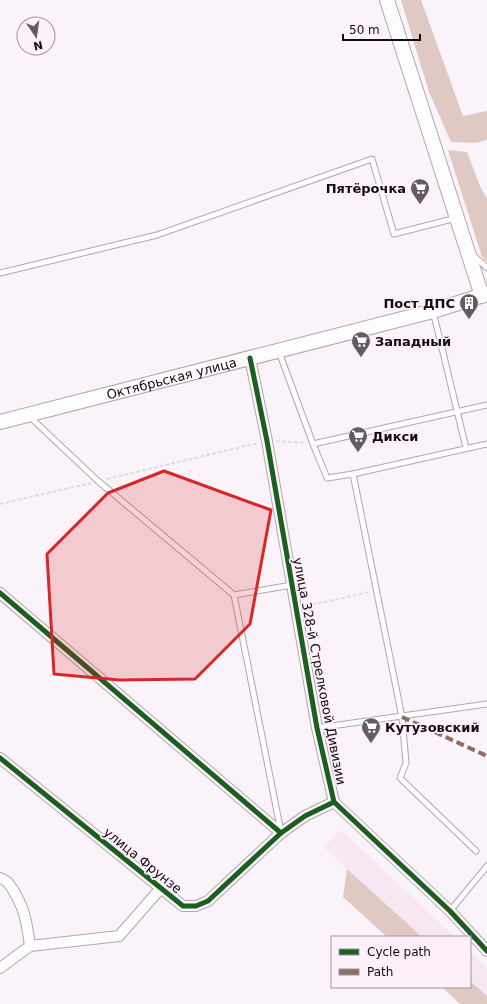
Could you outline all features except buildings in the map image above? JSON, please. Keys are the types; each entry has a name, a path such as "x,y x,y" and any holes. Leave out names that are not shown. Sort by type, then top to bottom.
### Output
{"main road":[{"path":"387,0 459,224 484,295"},
{"name":"Октябрьская улица","path":"0,422 432,311 484,295"}],"street":[{"name":"улица 328-й Стрелковой Дивизии","path":"250,358 267,441 317,728 334,802 485,946"},
{"path":"0,592 281,833"},
{"name":"улица Фрунзе","path":"0,758 183,906 196,906 208,901 281,833 305,816 334,802"},
{"path":"0,878 7,880 20,901 26,917 30,946"},
{"path":"0,968 30,946 119,936 161,888"}],"lane":[{"path":"0,273 157,234 372,159 394,234 459,224 473,254 487,268"},
{"path":"432,311 466,448"},
{"path":"278,350 327,478 352,474 487,444"},
{"path":"313,444 487,405"},
{"path":"28,415 98,481 234,595 281,833"},
{"path":"352,474 402,716 406,763 400,778 476,851"},
{"path":"234,595 292,585"},
{"path":"317,728 487,704"},
{"path":"450,911 487,866"}],"path":[{"path":"0,504 267,441 313,444"},
{"path":"296,609 377,590"}],"highlighted area":[{"path":"164,471 271,510 250,624 195,679 119,680 54,674 47,554 108,493"}],"shaded area":[{"path":"401,0 421,0 463,116 487,111 487,140 475,143 451,142 429,92"},
{"path":"448,150 467,152 480,186 487,199 487,262 482,257"},
{"path":"341,830 454,936 421,936 324,847"},
{"path":"347,869 421,936 386,936 343,897"},
{"path":"471,953 487,968 487,996 471,982"},
{"path":"471,982 487,996 487,1004 460,1004 443,988 471,988"}],"marked path":[{"path":"402,717 487,756"}],"cycle path":[{"path":"250,358 267,441 317,728 334,802 450,911 487,951"},
{"path":"0,593 281,833"},
{"path":"0,758 183,906 196,906 208,901 281,833 305,816 334,802"}],"place":[{"name":"Пятёрочка","path":"420,205"},
{"name":"Пост ДПС","path":"469,320"},
{"name":"Западный","path":"361,358"},
{"name":"Дикси","path":"358,453"},
{"name":"Кутузовский","path":"371,744"}]}
